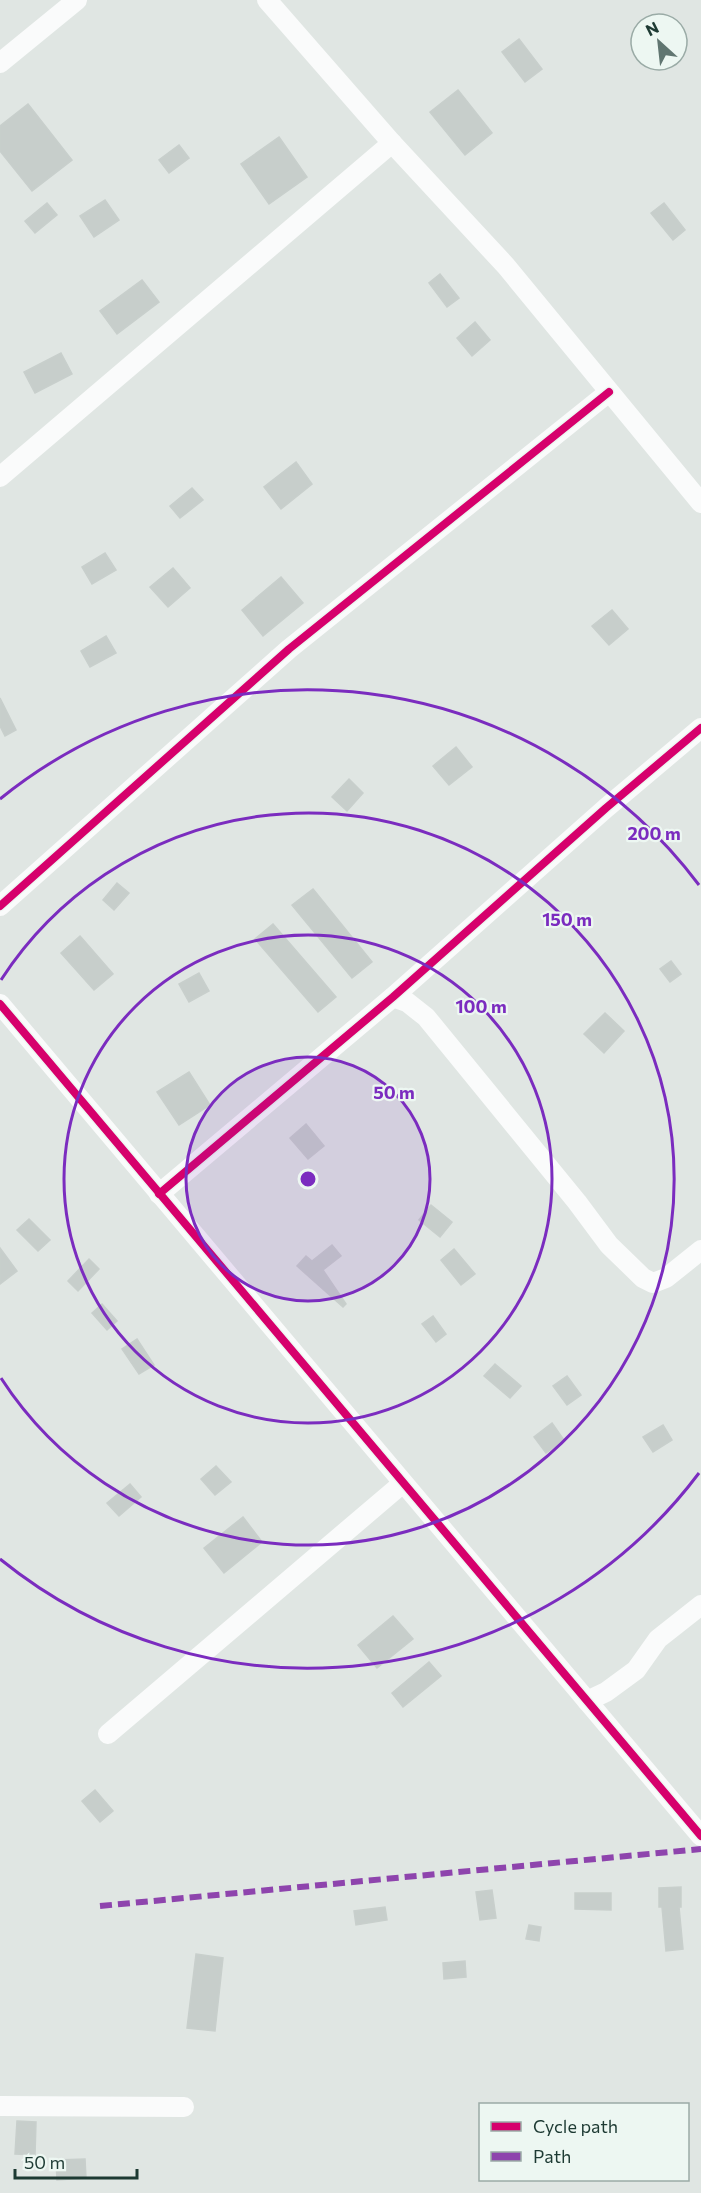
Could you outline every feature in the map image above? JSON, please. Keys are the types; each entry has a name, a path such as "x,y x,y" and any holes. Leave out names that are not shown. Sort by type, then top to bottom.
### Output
{"street":[{"path":"0,63 54,7 77,0"},
{"path":"267,0 392,143 506,266 701,502"},
{"path":"0,477 392,143"},
{"path":"0,906 289,649 609,392"},
{"path":"159,1194 393,997 606,808 701,728"},
{"path":"393,997 407,1002 426,1017 609,1245 643,1278 653,1283 666,1278 701,1250"},
{"path":"0,1004 701,1836"},
{"path":"108,1734 403,1483"},
{"path":"586,1701 606,1692 636,1670 658,1639 701,1605"},
{"path":"0,2106 184,2107"}],"building":[{"path":"519,39 542,69 525,82 502,52"},
{"path":"458,90 492,133 465,155 430,112"},
{"path":"28,104 72,160 32,191 0,151 0,126"},
{"path":"279,137 307,177 269,204 241,164"},
{"path":"179,145 189,158 169,173 159,160"},
{"path":"105,200 119,220 94,237 80,216"},
{"path":"47,203 57,215 35,233 25,221"},
{"path":"664,203 685,230 673,240 651,213"},
{"path":"440,274 459,298 447,307 429,283"},
{"path":"142,280 159,302 117,334 100,311"},
{"path":"475,322 490,340 472,356 457,338"},
{"path":"61,353 72,374 35,393 24,372"},
{"path":"296,462 312,484 281,509 264,487"},
{"path":"192,488 203,500 180,518 170,506"},
{"path":"105,553 116,570 92,584 82,567"},
{"path":"173,568 190,588 168,607 150,587"},
{"path":"281,577 303,603 263,636 242,610"},
{"path":"612,610 628,629 609,645 592,626"},
{"path":"106,636 116,653 90,667 81,651"},
{"path":"0,698 16,730 5,736 0,726"},
{"path":"456,747 472,767 449,785 433,766"},
{"path":"349,779 363,793 347,811 332,797"},
{"path":"117,883 129,893 114,910 103,900"},
{"path":"313,889 372,962 352,978 292,905"},
{"path":"273,924 336,997 318,1012 255,939"},
{"path":"80,936 113,974 94,990 61,953"},
{"path":"671,961 681,974 670,982 660,969"},
{"path":"199,973 209,991 189,1002 179,984"},
{"path":"605,1013 624,1031 604,1053 584,1034"},
{"path":"189,1072 210,1105 179,1125 157,1092"},
{"path":"306,1124 324,1146 308,1159 290,1138"},
{"path":"431,1205 452,1222 440,1237 419,1220"},
{"path":"29,1219 50,1240 38,1251 17,1230"},
{"path":"332,1245 341,1256 323,1270 346,1304 343,1307 297,1266 306,1256 312,1261"},
{"path":"0,1248 17,1271 0,1284"},
{"path":"454,1249 475,1274 461,1285 441,1260"},
{"path":"89,1259 99,1269 78,1291 68,1281"},
{"path":"102,1304 117,1321 107,1330 92,1313"},
{"path":"433,1316 446,1334 436,1342 422,1324"},
{"path":"137,1339 154,1365 139,1374 122,1349"},
{"path":"495,1364 521,1386 510,1398 484,1376"},
{"path":"567,1376 581,1395 567,1405 553,1386"},
{"path":"552,1423 564,1440 546,1453 534,1437"},
{"path":"663,1425 672,1440 653,1452 643,1437"},
{"path":"216,1466 231,1482 215,1495 201,1479"},
{"path":"130,1484 141,1497 119,1516 107,1503"},
{"path":"243,1517 262,1542 224,1573 204,1548"},
{"path":"393,1616 413,1639 377,1668 358,1645"},
{"path":"429,1662 441,1676 403,1707 392,1693"},
{"path":"95,1790 113,1811 100,1822 82,1801"},
{"path":"681,1887 681,1907 679,1907 683,1949 666,1951 662,1907 659,1907 659,1888"},
{"path":"492,1890 496,1918 480,1920 476,1892"},
{"path":"575,1893 611,1893 611,1910 575,1909"},
{"path":"385,1907 387,1920 356,1925 354,1911"},
{"path":"529,1925 541,1927 539,1941 526,1939"},
{"path":"196,1954 223,1958 215,2031 187,2028"},
{"path":"465,1961 466,1977 444,1979 443,1963"},
{"path":"17,2121 36,2122 35,2155 15,2154"},
{"path":"85,2159 86,2178 57,2180 56,2160"}],"marked path":[{"path":"100,1906 701,1849"}],"cycle path":[{"path":"0,906 289,649 609,392"},
{"path":"159,1194 393,997 606,808 701,728"},
{"path":"0,1004 701,1836"}]}
